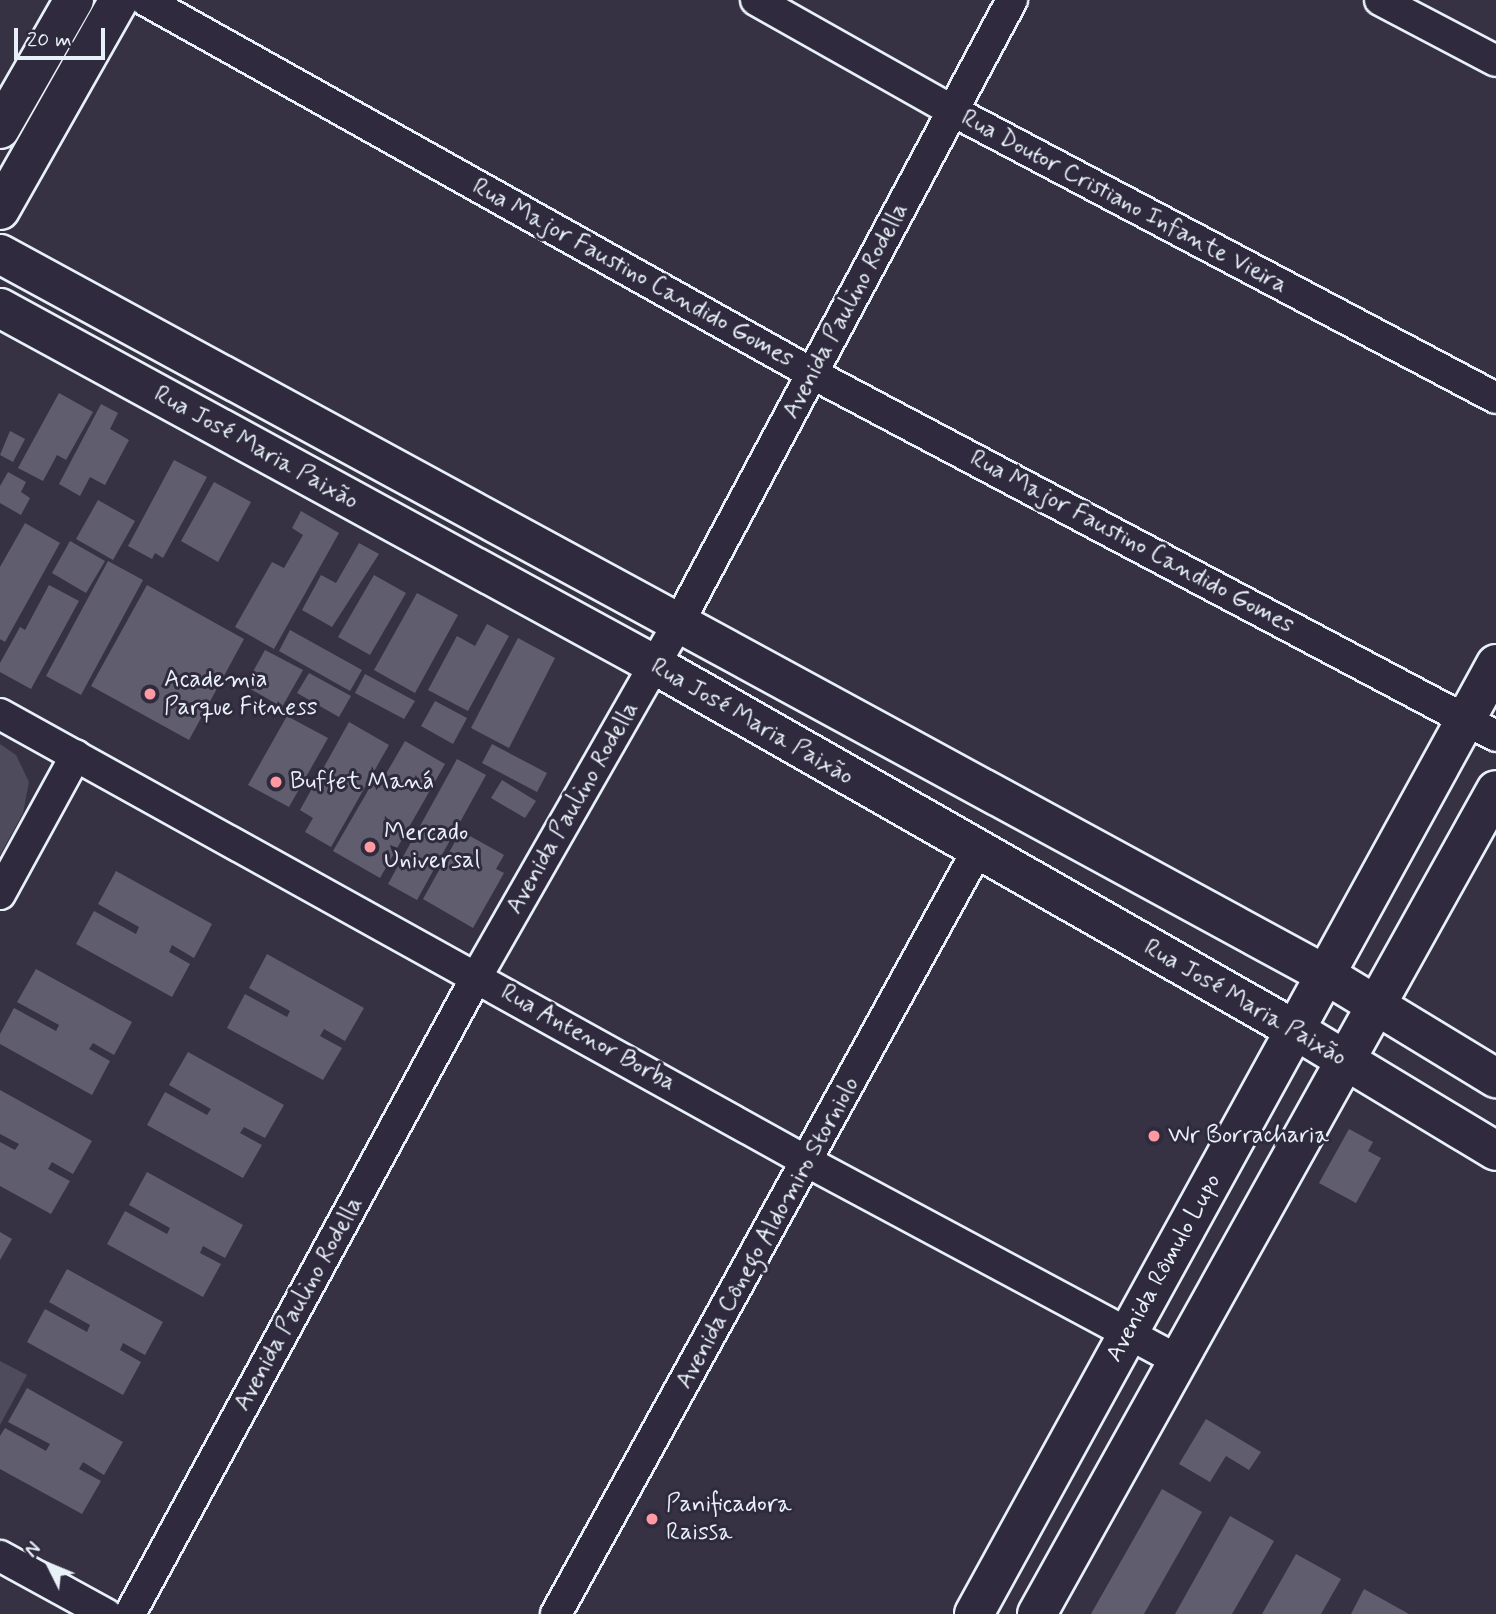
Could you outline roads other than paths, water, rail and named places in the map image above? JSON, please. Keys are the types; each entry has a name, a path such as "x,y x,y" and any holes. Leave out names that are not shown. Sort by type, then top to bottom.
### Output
{"street":[{"path":"0,129 74,0"},
{"path":"0,210 119,0"},
{"name":"Rua Major Faustino Candido Gomes","path":"145,0 813,374 1481,728"},
{"name":"Rua Doutor Cristiano Infante Vieira","path":"756,0 953,111 1496,398"},
{"name":"Avenida Paulino Rodella","path":"130,1614 477,976 679,622 1012,0"},
{"path":"1380,0 1496,61"},
{"name":"Rua José Maria Paixão","path":"0,254 1328,976 1380,1005 1496,1078"},
{"name":"Rua José Maria Paixão","path":"0,308 654,665 1297,1031 1496,1151"},
{"name":"Avenida Rômulo Lupo","path":"974,1614 1127,1333 1328,976 1481,728 1496,664"},
{"name":"Rua Antenor Borba","path":"0,714 477,976 808,1162 1177,1360"},
{"path":"0,894 76,755"},
{"path":"1037,1614 1177,1360 1380,1005 1496,790"},
{"name":"Avenida Cônego Aldomiro Storniolo","path":"555,1614 808,1162 977,851"},
{"path":"0,1556 106,1614"}],"place":[{"name":"Academia Parque Fitness","path":"150,694"},
{"name":"Buffet Maná","path":"276,782"},
{"name":"Mercado Universal","path":"370,847"},
{"name":"Wr Borracharia","path":"1154,1136"},
{"name":"Panificadora Raissa","path":"652,1519"}]}
